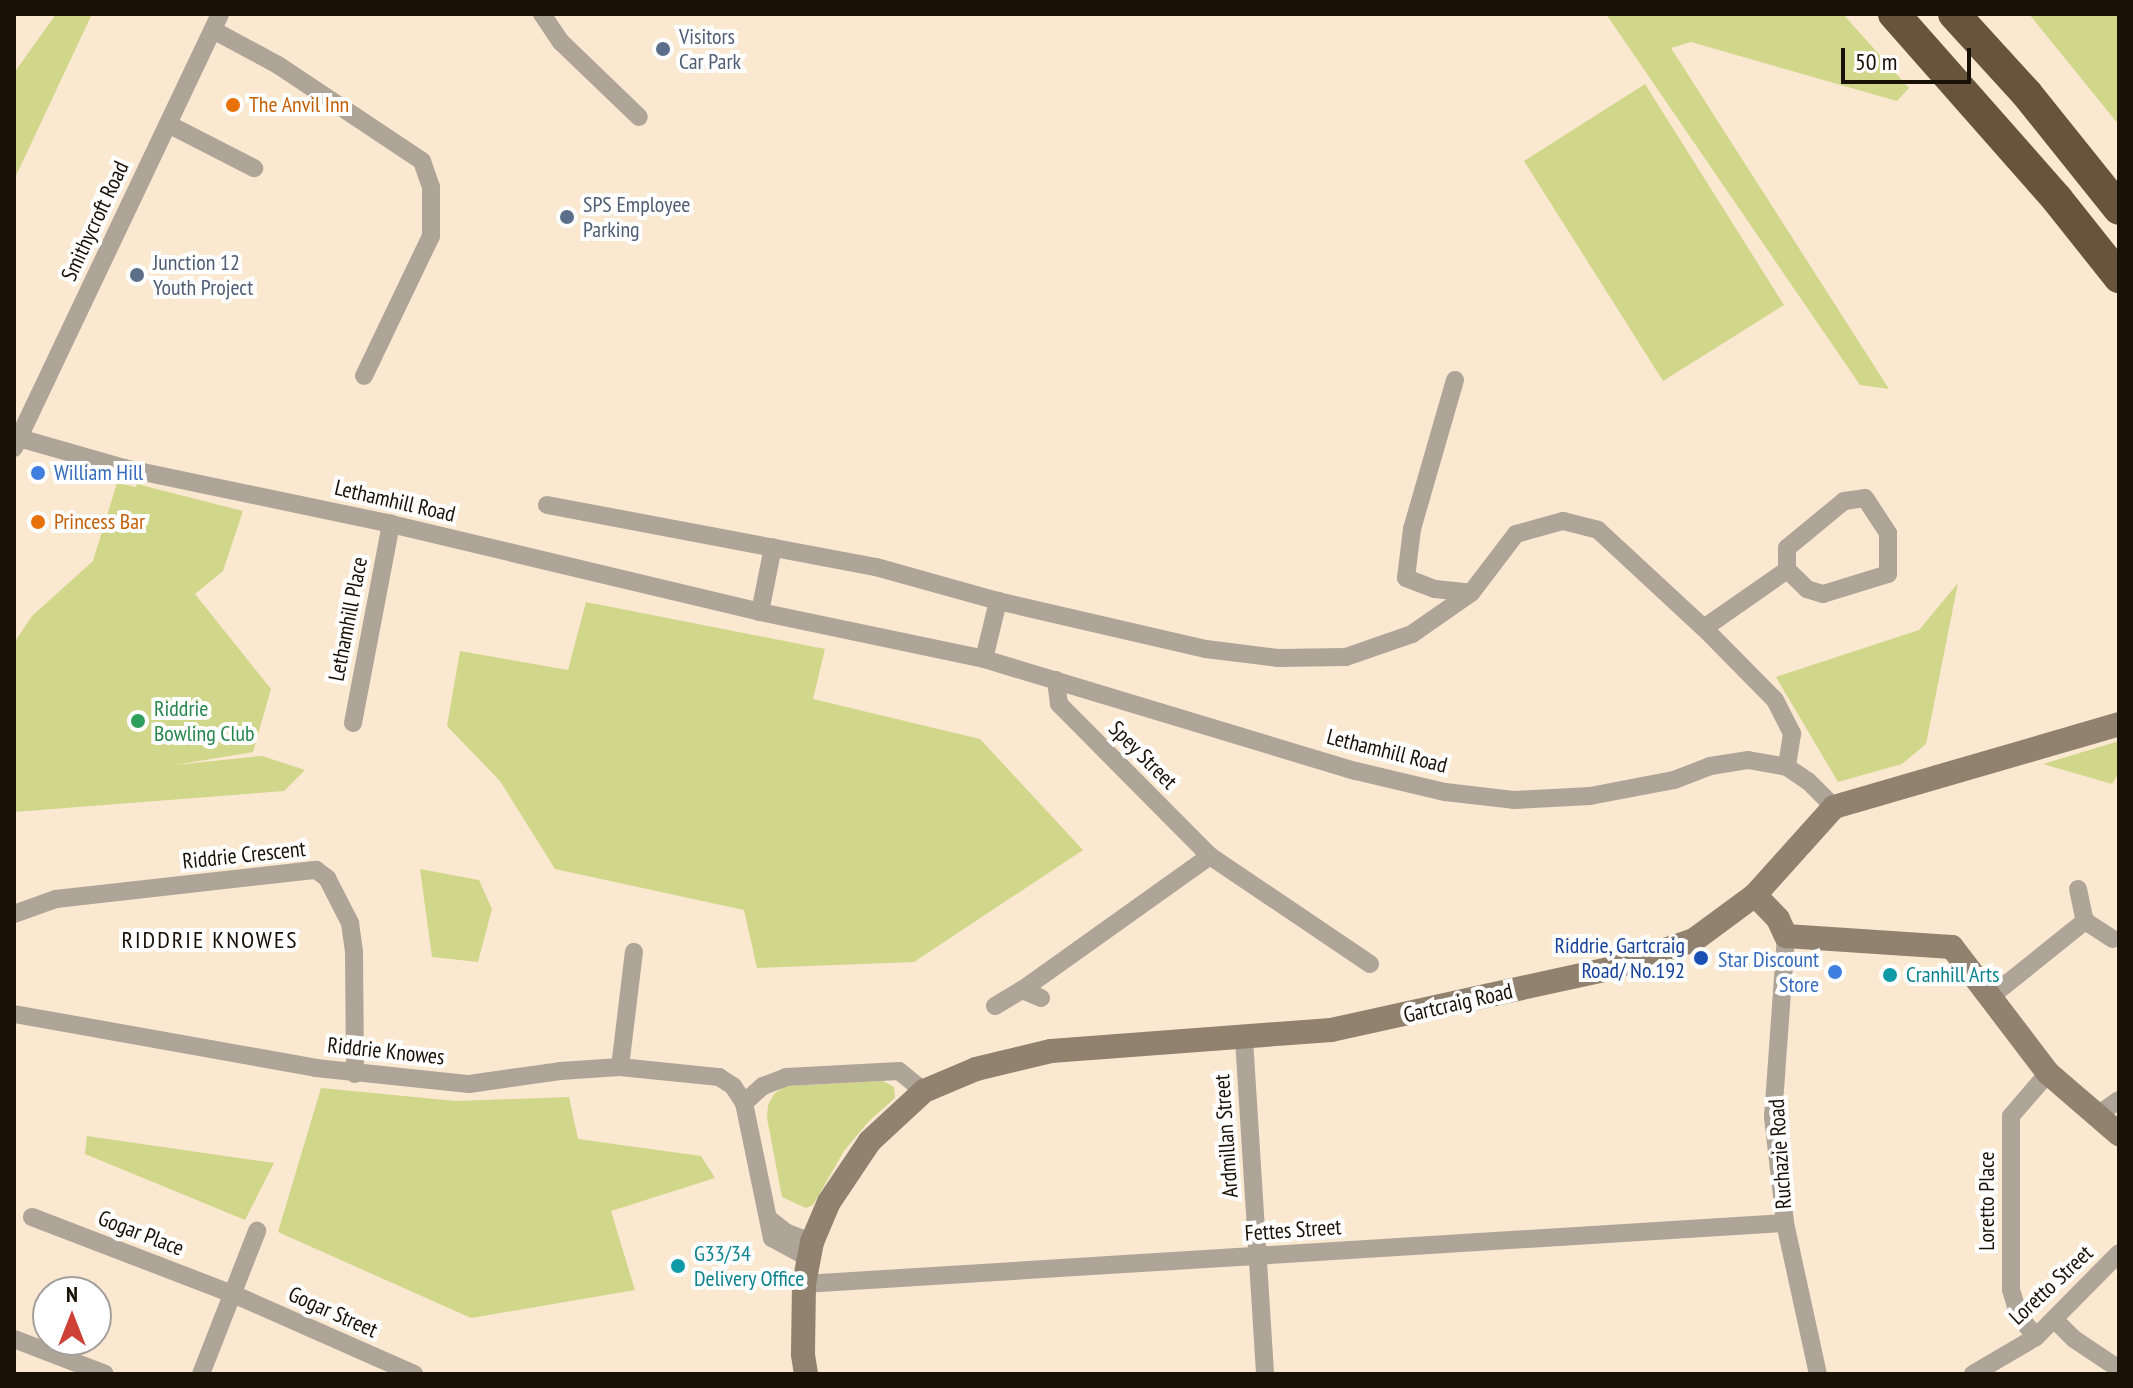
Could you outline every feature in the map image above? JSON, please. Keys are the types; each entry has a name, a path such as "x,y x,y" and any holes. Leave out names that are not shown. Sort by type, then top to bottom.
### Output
{"highway":[{"path":"1894,14 2057,199 2119,277"},
{"path":"1954,14 2027,94 2119,209"},
{"path":"1973,14 2027,94"}],"street":[{"path":"542,14 561,42 639,117"},
{"path":"216,22 422,161 431,187 431,236 364,376"},
{"name":"Smithycroft Road","path":"16,443 216,22"},
{"path":"168,124 254,168"},
{"path":"1455,380 1412,529 1406,578 1435,589 1471,593"},
{"name":"Lethamhill Road","path":"16,443 391,524 760,612 984,659 1356,771 1445,792 1514,800 1590,796 1674,780 1710,766 1748,760 1787,767 1808,781 1834,807"},
{"path":"1865,498 1888,533 1888,574 1823,594 1807,589 1787,570 1787,548 1844,501 1865,498"},
{"path":"547,505 876,567 998,601 1206,649 1278,658 1346,657 1412,634 1471,593 1516,534 1563,521 1598,530 1704,628 1775,700 1792,734 1787,767"},
{"name":"Lethamhill Place","path":"353,723 391,524"},
{"path":"760,612 773,547"},
{"path":"1704,628 1787,570"},
{"path":"984,659 998,601"},
{"name":"Spey Street","path":"1056,680 1059,704 1210,856 1370,964"},
{"path":"1834,807 2119,724"},
{"name":"Gartcraig Road","path":"806,1374 803,1354 804,1284 811,1250 829,1202 870,1141 918,1096 976,1069 1051,1051 1244,1039 1331,1030 1612,968 1694,940 1755,895 1834,807"},
{"path":"995,1006 1210,856"},
{"name":"Riddrie Crescent","path":"14,914 56,899 316,870 327,878 350,923 354,953 355,1074"},
{"path":"2078,889 2085,921 2113,939"},
{"path":"1755,895 1778,919 1786,936 1952,947 2048,1073 2119,1134"},
{"path":"1989,998 2085,921"},
{"name":"Ruchazie Road","path":"1786,936 1773,1117 1785,1223 1818,1374"},
{"path":"620,1067 634,952"},
{"path":"1022,990 1041,998"},
{"name":"Riddrie Knowes","path":"14,1014 355,1074 469,1084 560,1071 620,1067 719,1077 733,1086 744,1103"},
{"name":"Ardmillan Street","path":"1244,1039 1265,1374"},
{"path":"811,1250 772,1238 744,1103 763,1086 786,1077 888,1071 918,1096"},
{"name":"Loretto Place","path":"2036,1337 2019,1316 2011,1289 2011,1116 2048,1073"},
{"path":"2096,1116 2119,1100"},
{"name":"Gogar Place","path":"32,1217 233,1294"},
{"name":"Fettes Street","path":"804,1284 1785,1223"},
{"path":"201,1374 257,1231"},
{"name":"Loretto Street","path":"1973,1374 2036,1337 2119,1253"},
{"name":"Gogar Street","path":"233,1294 414,1374"},
{"path":"2054,1319 2074,1339 2119,1369"},
{"path":"14,1339 105,1374"}],"green space":[{"path":"56,14 92,14 14,180 14,73"},
{"path":"1606,14 1843,14 1909,88 1897,101 1691,42 1671,48 1889,389 1860,385"},
{"path":"2029,14 2119,14 2119,125"},
{"path":"1645,84 1784,305 1663,381 1524,161"},
{"path":"117,483 136,487 137,484 243,511 223,571 195,594 271,689 253,752 175,765 262,756 305,770 284,791 14,812 14,643 32,616 93,561"},
{"path":"1958,583 1926,744 1902,764 1838,782 1776,677 1919,630"},
{"path":"586,602 825,649 813,699 980,739 1083,850 914,962 757,968 744,910 555,869 500,781 447,726 460,651 568,670"},
{"path":"2119,741 2119,773 2112,784 2043,764"},
{"path":"420,869 479,880 492,909 478,962 432,957"},
{"path":"883,1081 894,1087 895,1098 869,1121 844,1151 813,1205 806,1208 782,1197 767,1118 768,1105 774,1094 785,1086"},
{"path":"321,1088 456,1101 569,1097 578,1139 701,1156 715,1178 611,1211 635,1290 471,1318 278,1232"},
{"path":"87,1136 274,1163 245,1220 85,1154"}],"place":[{"name":"Visitors Car Park","path":"663,49"},
{"name":"The Anvil Inn","path":"233,105"},
{"name":"SPS Employee Parking","path":"567,217"},
{"name":"Junction 12 Youth Project","path":"137,275"},
{"name":"William Hill","path":"38,473"},
{"name":"Princess Bar","path":"38,522"},
{"name":"Riddrie Bowling Club","path":"138,721"},
{"name":"Riddrie, Gartcraig Road/ No.192","path":"1701,958"},
{"name":"Star Discount Store","path":"1835,972"},
{"name":"Cranhill Arts","path":"1890,975"},
{"name":"G33/34 Delivery Office","path":"678,1266"}],"district":[{"name":"RIDDRIE KNOWES","path":"210,940"}]}
